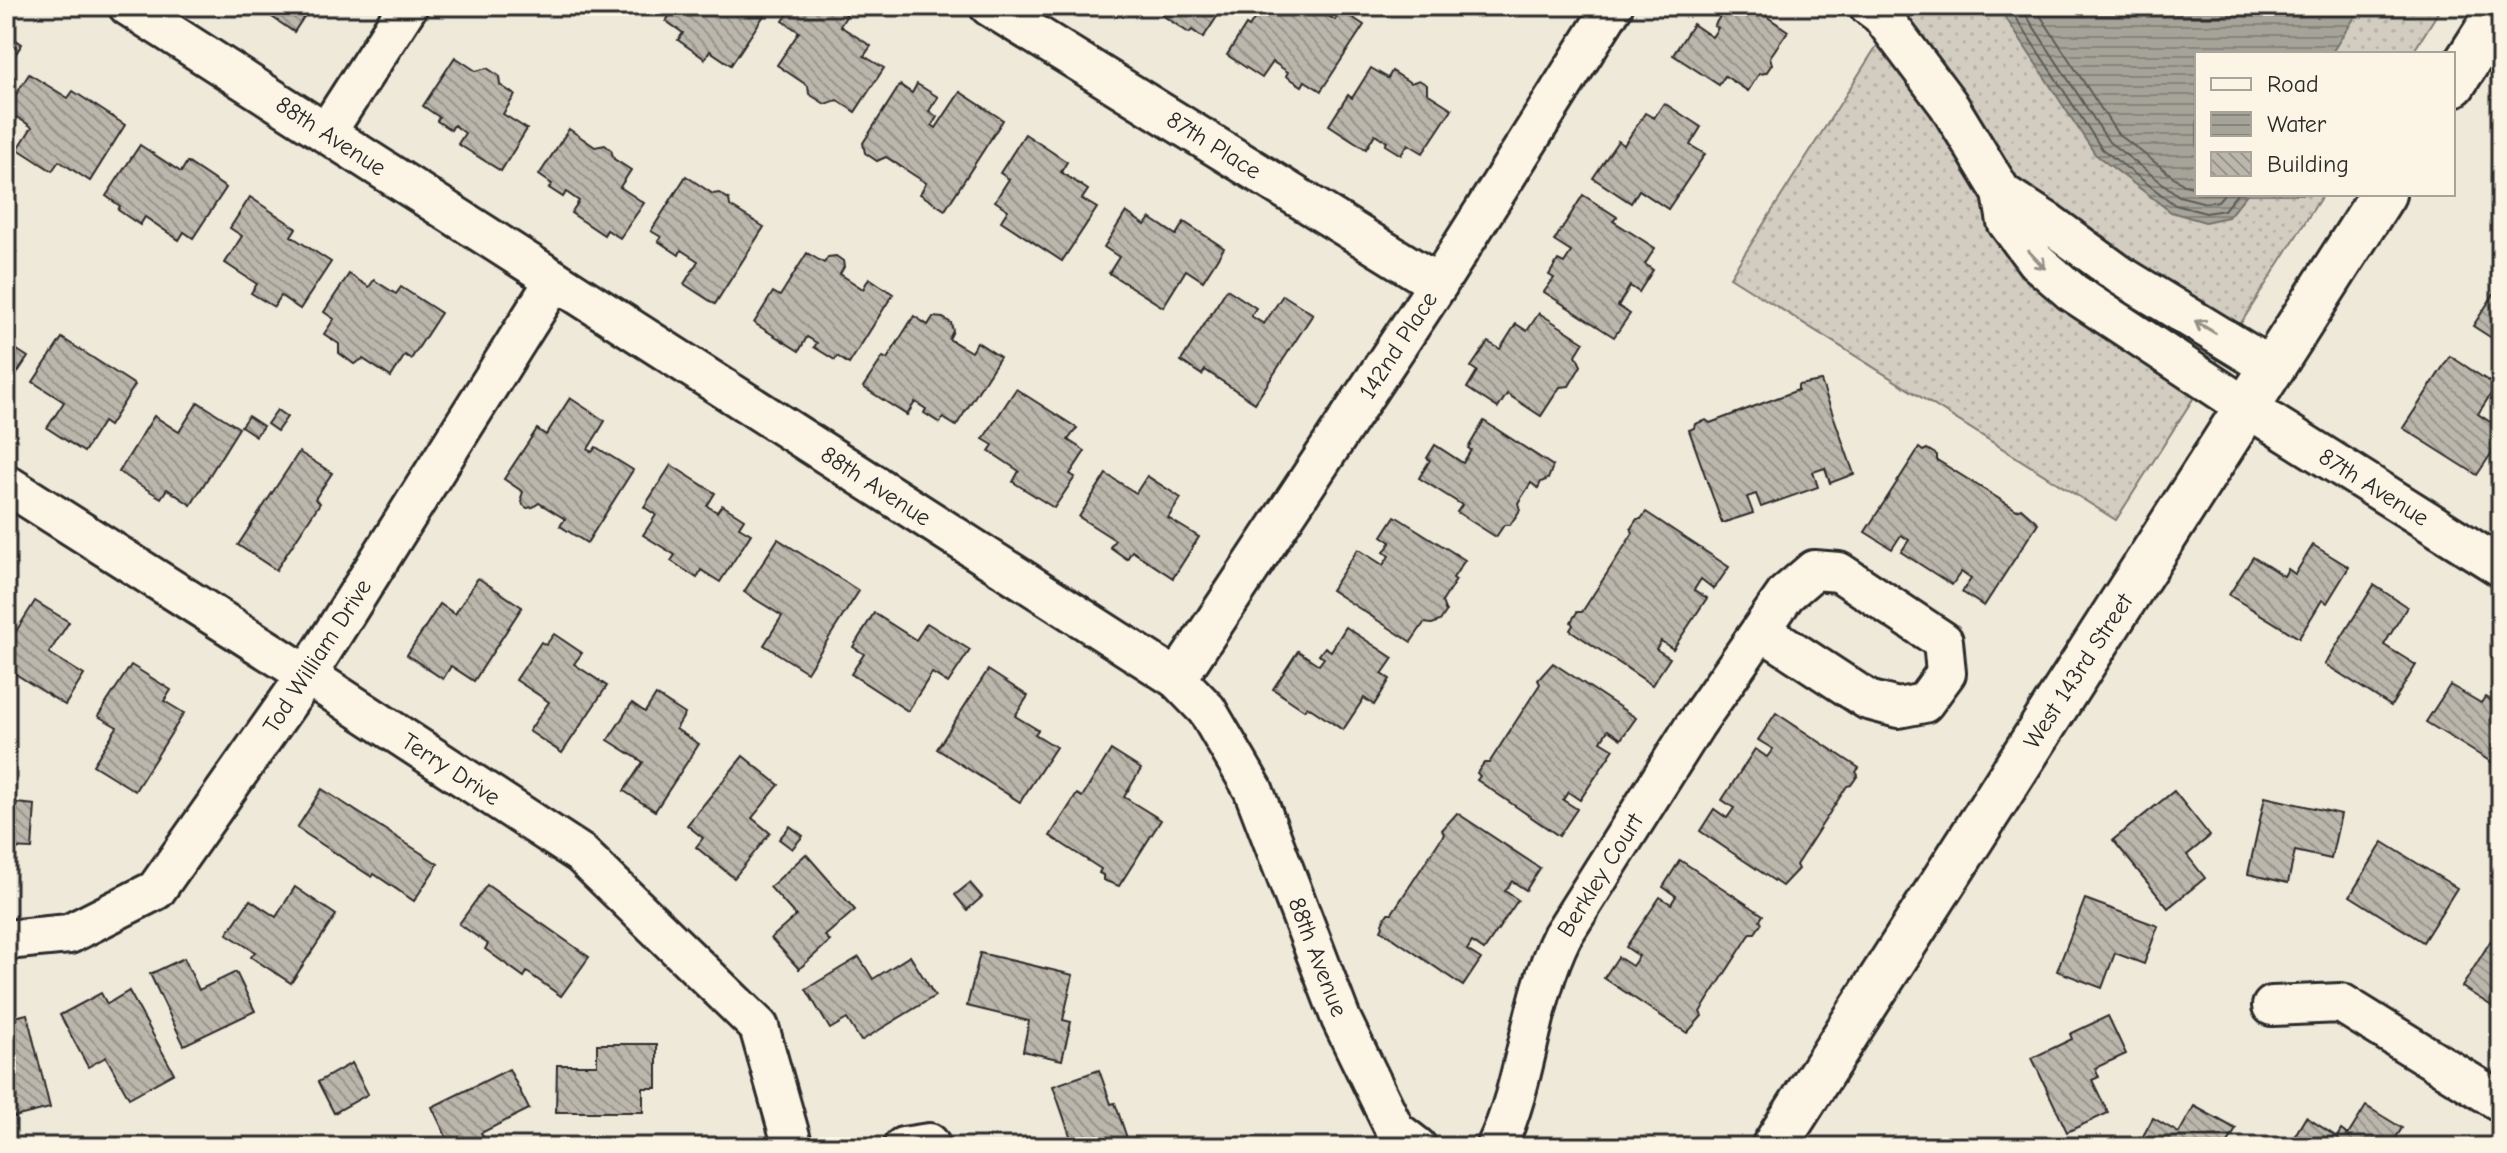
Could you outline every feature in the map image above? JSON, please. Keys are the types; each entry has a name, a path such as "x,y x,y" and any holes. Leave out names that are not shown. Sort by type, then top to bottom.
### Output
{"main road":[{"path":"2455,81 2501,9"},
{"name":"West 143rd Street","path":"1774,1147 2382,196"}],"street":[{"name":"88th Avenue","path":"128,6 1177,679 1207,710 1253,789 1341,1019 1395,1130 1417,1147"},
{"path":"326,133 408,6"},
{"name":"87th Place","path":"989,6 1438,284"},
{"name":"142nd Place","path":"1177,679 1438,284 1613,6"},
{"path":"1869,6 1881,15 1948,104 2002,193 2120,275 2272,368"},
{"name":"87th Avenue","path":"2002,193 2007,222 2036,261 2072,292 2246,407 2501,567"},
{"name":"Tod William Drive","path":"6,940 69,934 156,890 307,675 555,280"},
{"name":"Terry Drive","path":"6,484 581,854 759,1027 793,1147"},
{"name":"Berkley Court","path":"1496,1147 1508,1121 1549,961 1562,936 1695,725 1786,594 1814,570 1839,572 1943,641 1946,673 1924,703 1898,708 1868,700 1761,630"},
{"path":"2272,1006 2341,1003 2501,1102"}],"shaded area":[{"path":"1902,6 2442,6 2413,52 2195,52 2195,196 2322,196 2116,520 1730,277"}],"water":[{"path":"1998,6 2362,6 2332,52 2195,52 2195,196 2245,196 2228,217 2205,222 2171,212 2095,154"}],"building":[{"path":"256,6 311,6 294,32"},
{"path":"676,6 769,8 731,65 710,51 705,59 678,40 683,33 666,21"},
{"path":"793,6 834,6 847,15 840,26 871,46 864,56 884,68 855,112 837,100 825,104 809,94 808,86 777,65 799,32 783,21"},
{"path":"1169,6 1224,6 1203,38 1192,30 1189,33 1162,15"},
{"path":"1263,6 1312,6 1335,20 1341,10 1364,25 1321,91 1305,81 1302,86 1286,76 1288,72 1273,62 1262,78 1227,55 1246,25 1249,27"},
{"path":"1731,6 1751,6 1788,31 1770,57 1772,64 1766,73 1759,74 1748,91 1725,76 1719,85 1673,55 1693,24 1712,37 1718,28 1714,26 1724,10 1727,12"},
{"path":"6,33 22,44 6,69"},
{"path":"455,57 476,71 487,68 499,76 500,85 515,95 503,114 527,129 501,171 458,144 465,133 454,125 451,130 437,121 439,117 423,106"},
{"path":"1371,68 1388,78 1392,71 1411,83 1419,80 1427,85 1427,93 1452,109 1423,153 1408,144 1401,155 1375,134 1366,149 1329,125 1348,95 1352,98"},
{"path":"29,74 68,98 73,91 125,125 90,181 59,161 52,171 18,149 32,127 6,110"},
{"path":"917,84 938,97 929,111 937,117 932,125 936,128 960,92 1003,120 945,210 920,194 926,183 886,157 877,161 865,153 863,143 900,85 912,93"},
{"path":"1664,103 1701,127 1690,145 1705,154 1668,209 1639,190 1631,203 1593,178 1618,141 1624,145 1645,113 1654,118"},
{"path":"569,129 595,147 605,145 614,159 631,170 620,187 644,203 620,238 607,230 604,235 571,213 579,201 566,192 563,197 549,188 552,184 539,175"},
{"path":"1025,134 1067,162 1061,172 1088,190 1082,199 1097,208 1062,261 1001,221 1008,210 995,201 1009,179 1000,173"},
{"path":"140,145 181,172 187,162 226,188 193,238 184,232 179,240 145,217 140,225 118,210 120,206 106,196"},
{"path":"686,176 713,194 719,193 729,199 730,206 764,227 715,304 684,284 698,261 681,250 679,255 658,241 661,237 651,231"},
{"path":"1583,195 1617,217 1613,221 1655,248 1645,264 1653,270 1639,292 1630,286 1618,306 1630,314 1614,337 1544,292 1554,278 1549,275 1558,260 1564,263 1571,252 1554,241"},
{"path":"250,197 296,228 291,236 331,262 300,309 281,296 274,307 251,293 257,284 225,263 242,236 230,228"},
{"path":"1126,212 1145,225 1150,218 1176,235 1184,222 1224,248 1203,281 1186,270 1163,307 1109,273 1119,257 1104,247"},
{"path":"6,246 16,252 6,267"},
{"path":"807,253 824,263 828,257 836,256 843,261 840,274 863,289 869,278 893,294 849,364 837,356 835,360 814,347 817,343 807,337 799,351 754,323 773,292 780,296"},
{"path":"349,274 369,287 374,280 396,294 401,287 441,313 411,359 405,355 391,377 363,359 354,364 339,353 339,344 324,334 334,319 324,312"},
{"path":"2501,283 2501,344 2473,326"},
{"path":"1227,289 1256,308 1251,316 1264,324 1283,295 1313,314 1255,403 1205,370 1202,375 1181,361"},
{"path":"1539,313 1584,342 1576,355 1581,366 1569,386 1560,387 1541,416 1507,394 1498,408 1467,388 1477,371 1471,367 1488,342 1500,349 1516,324 1527,331"},
{"path":"914,316 928,325 933,317 943,318 951,323 953,331 949,339 971,352 977,342 1000,357 956,426 943,418 940,423 924,413 926,409 915,402 907,415 863,387 883,357 887,359"},
{"path":"62,338 135,385 109,426 103,422 84,452 47,428 64,402 33,382"},
{"path":"6,343 28,357 6,390"},
{"path":"2450,356 2496,386 2478,414 2501,429 2501,439 2477,475 2403,428"},
{"path":"1821,381 1854,474 1830,483 1825,468 1813,472 1818,487 1761,507 1756,494 1747,497 1753,513 1722,523 1689,430 1695,424 1706,420 1710,423 1798,390 1798,385"},
{"path":"1016,389 1077,428 1068,440 1085,451 1070,474 1075,477 1054,508 1013,482 1019,471 989,451 993,445 983,439"},
{"path":"570,398 605,421 588,449 592,452 596,447 633,470 587,543 560,526 565,519 539,503 527,508 523,505 523,492 504,479 537,429 546,435"},
{"path":"198,402 239,428 191,505 167,489 161,498 119,472 154,416 179,432"},
{"path":"277,410 287,417 277,431 267,424"},
{"path":"248,416 263,426 256,436 241,426"},
{"path":"1484,421 1553,466 1548,479 1541,482 1538,488 1531,483 1518,503 1520,510 1510,525 1504,525 1496,537 1457,512 1462,505 1419,478 1435,445 1463,463"},
{"path":"1919,448 1937,455 1937,460 2017,510 2021,508 2038,523 1984,606 1962,592 1971,579 1961,572 1952,585 1901,552 1909,540 1901,535 1892,549 1865,532"},
{"path":"299,452 332,473 315,499 320,503 276,570 238,545"},
{"path":"671,465 715,493 707,506 717,512 722,505 744,519 739,527 751,534 720,582 701,570 697,578 671,561 675,555 643,535 656,515 644,507"},
{"path":"1106,474 1136,493 1147,476 1181,498 1168,518 1199,537 1173,578 1132,551 1127,559 1110,547 1115,540 1079,517"},
{"path":"1646,512 1729,567 1714,589 1701,579 1694,590 1707,598 1673,649 1661,641 1656,649 1670,658 1652,685 1570,630 1577,612 1582,612 1633,533 1631,528"},
{"path":"1395,516 1465,560 1442,602 1446,612 1440,621 1424,623 1411,642 1331,590 1358,549 1383,565 1389,556 1384,552 1391,542 1382,536"},
{"path":"778,539 859,591 807,672 764,645 782,616 744,592"},
{"path":"2313,545 2349,567 2327,603 2322,600 2299,638 2229,595 2253,557 2284,576 2288,569 2295,574"},
{"path":"478,578 522,607 474,681 451,666 443,679 407,655 440,604 455,614"},
{"path":"2374,585 2407,607 2384,645 2416,665 2391,706 2325,664"},
{"path":"35,601 69,622 49,653 84,675 65,705 6,668 6,647"},
{"path":"874,613 916,640 927,623 970,650 948,683 932,673 908,711 851,674 864,654 853,647"},
{"path":"1346,627 1393,658 1382,674 1390,679 1374,705 1364,698 1343,730 1307,706 1304,710 1273,689 1298,651 1319,665 1324,658 1319,655 1325,647 1331,651"},
{"path":"554,634 582,653 574,664 607,686 562,753 529,731 549,702 516,680 541,642 546,645"},
{"path":"1553,663 1636,718 1621,739 1608,730 1601,741 1614,749 1580,800 1568,792 1563,800 1577,809 1559,836 1477,780 1480,776 1477,773 1484,763 1489,763 1540,684 1538,680"},
{"path":"131,665 171,690 164,701 184,713 135,791 93,765 117,727 98,716"},
{"path":"988,670 1028,696 1015,716 1038,730 1035,734 1056,747 1020,802 937,749"},
{"path":"2450,685 2481,703 2485,697 2492,701 2501,687 2501,757 2496,765 2426,722"},
{"path":"656,695 685,714 676,729 699,744 655,811 624,791 643,762 608,740 632,703 645,712"},
{"path":"1776,713 1859,768 1856,772 1858,775 1847,786 1796,865 1798,869 1782,886 1700,831 1714,809 1727,818 1734,808 1722,800 1755,749 1767,757 1773,749 1758,740"},
{"path":"1111,750 1141,769 1124,797 1161,820 1119,886 1103,880 1103,875 1099,873 1101,869 1050,836 1077,794 1082,797"},
{"path":"743,756 779,785 752,818 770,833 734,878 696,847 703,838 687,825"},
{"path":"322,789 438,864 414,901 297,828"},
{"path":"2174,791 2210,836 2187,855 2205,878 2168,908 2113,840"},
{"path":"2265,797 2341,814 2331,859 2295,851 2288,883 2248,874"},
{"path":"6,802 35,805 32,849 6,848"},
{"path":"1457,813 1540,868 1526,890 1512,881 1505,891 1518,900 1484,950 1472,942 1467,950 1481,959 1463,986 1381,930 1388,913 1392,913 1444,834 1442,830"},
{"path":"790,826 803,836 792,849 779,839"},
{"path":"2383,842 2457,888 2423,942 2350,896"},
{"path":"806,854 855,910 825,936 830,941 799,969 771,938 796,916 770,887"},
{"path":"1680,860 1763,915 1762,923 1755,933 1751,933 1700,1012 1702,1016 1687,1033 1604,978 1618,957 1632,966 1639,956 1626,947 1660,897 1671,904 1676,896 1663,887"},
{"path":"970,883 982,897 967,910 955,895"},
{"path":"487,885 589,957 561,996 527,972 524,977 485,949 488,944 459,924"},
{"path":"295,887 336,915 291,983 251,957 255,952 227,934 250,900 276,917"},
{"path":"2085,899 2158,926 2144,964 2115,953 2102,988 2057,971"},
{"path":"2501,924 2501,1012 2462,987"},
{"path":"980,953 1073,975 1063,1020 1071,1022 1062,1060 1023,1051 1029,1021 967,1006"},
{"path":"910,956 935,996 861,1041 847,1019 830,1029 806,989 859,957 873,979"},
{"path":"184,958 199,990 236,972 255,1011 184,1045 150,974"},
{"path":"129,991 174,1073 129,1098 106,1057 88,1067 60,1015 101,993 107,1004"},
{"path":"27,1014 50,1108 6,1119 6,1019"},
{"path":"2108,1016 2126,1054 2095,1068 2099,1077 2092,1080 2108,1113 2067,1132 2032,1058 2072,1039 2070,1034"},
{"path":"597,1044 657,1044 657,1088 643,1088 643,1112 556,1112 557,1065 597,1065"},
{"path":"352,1063 368,1094 334,1113 318,1082"},
{"path":"509,1069 529,1109 481,1133 488,1147 451,1147 432,1107"},
{"path":"1099,1070 1111,1104 1115,1103 1129,1144 1125,1147 1074,1147 1053,1086"},
{"path":"2194,1106 2236,1129 2226,1147 2137,1147 2153,1118 2179,1133"},
{"path":"2366,1106 2402,1128 2390,1147 2288,1147 2306,1117 2337,1137 2341,1130 2348,1135"}]}
